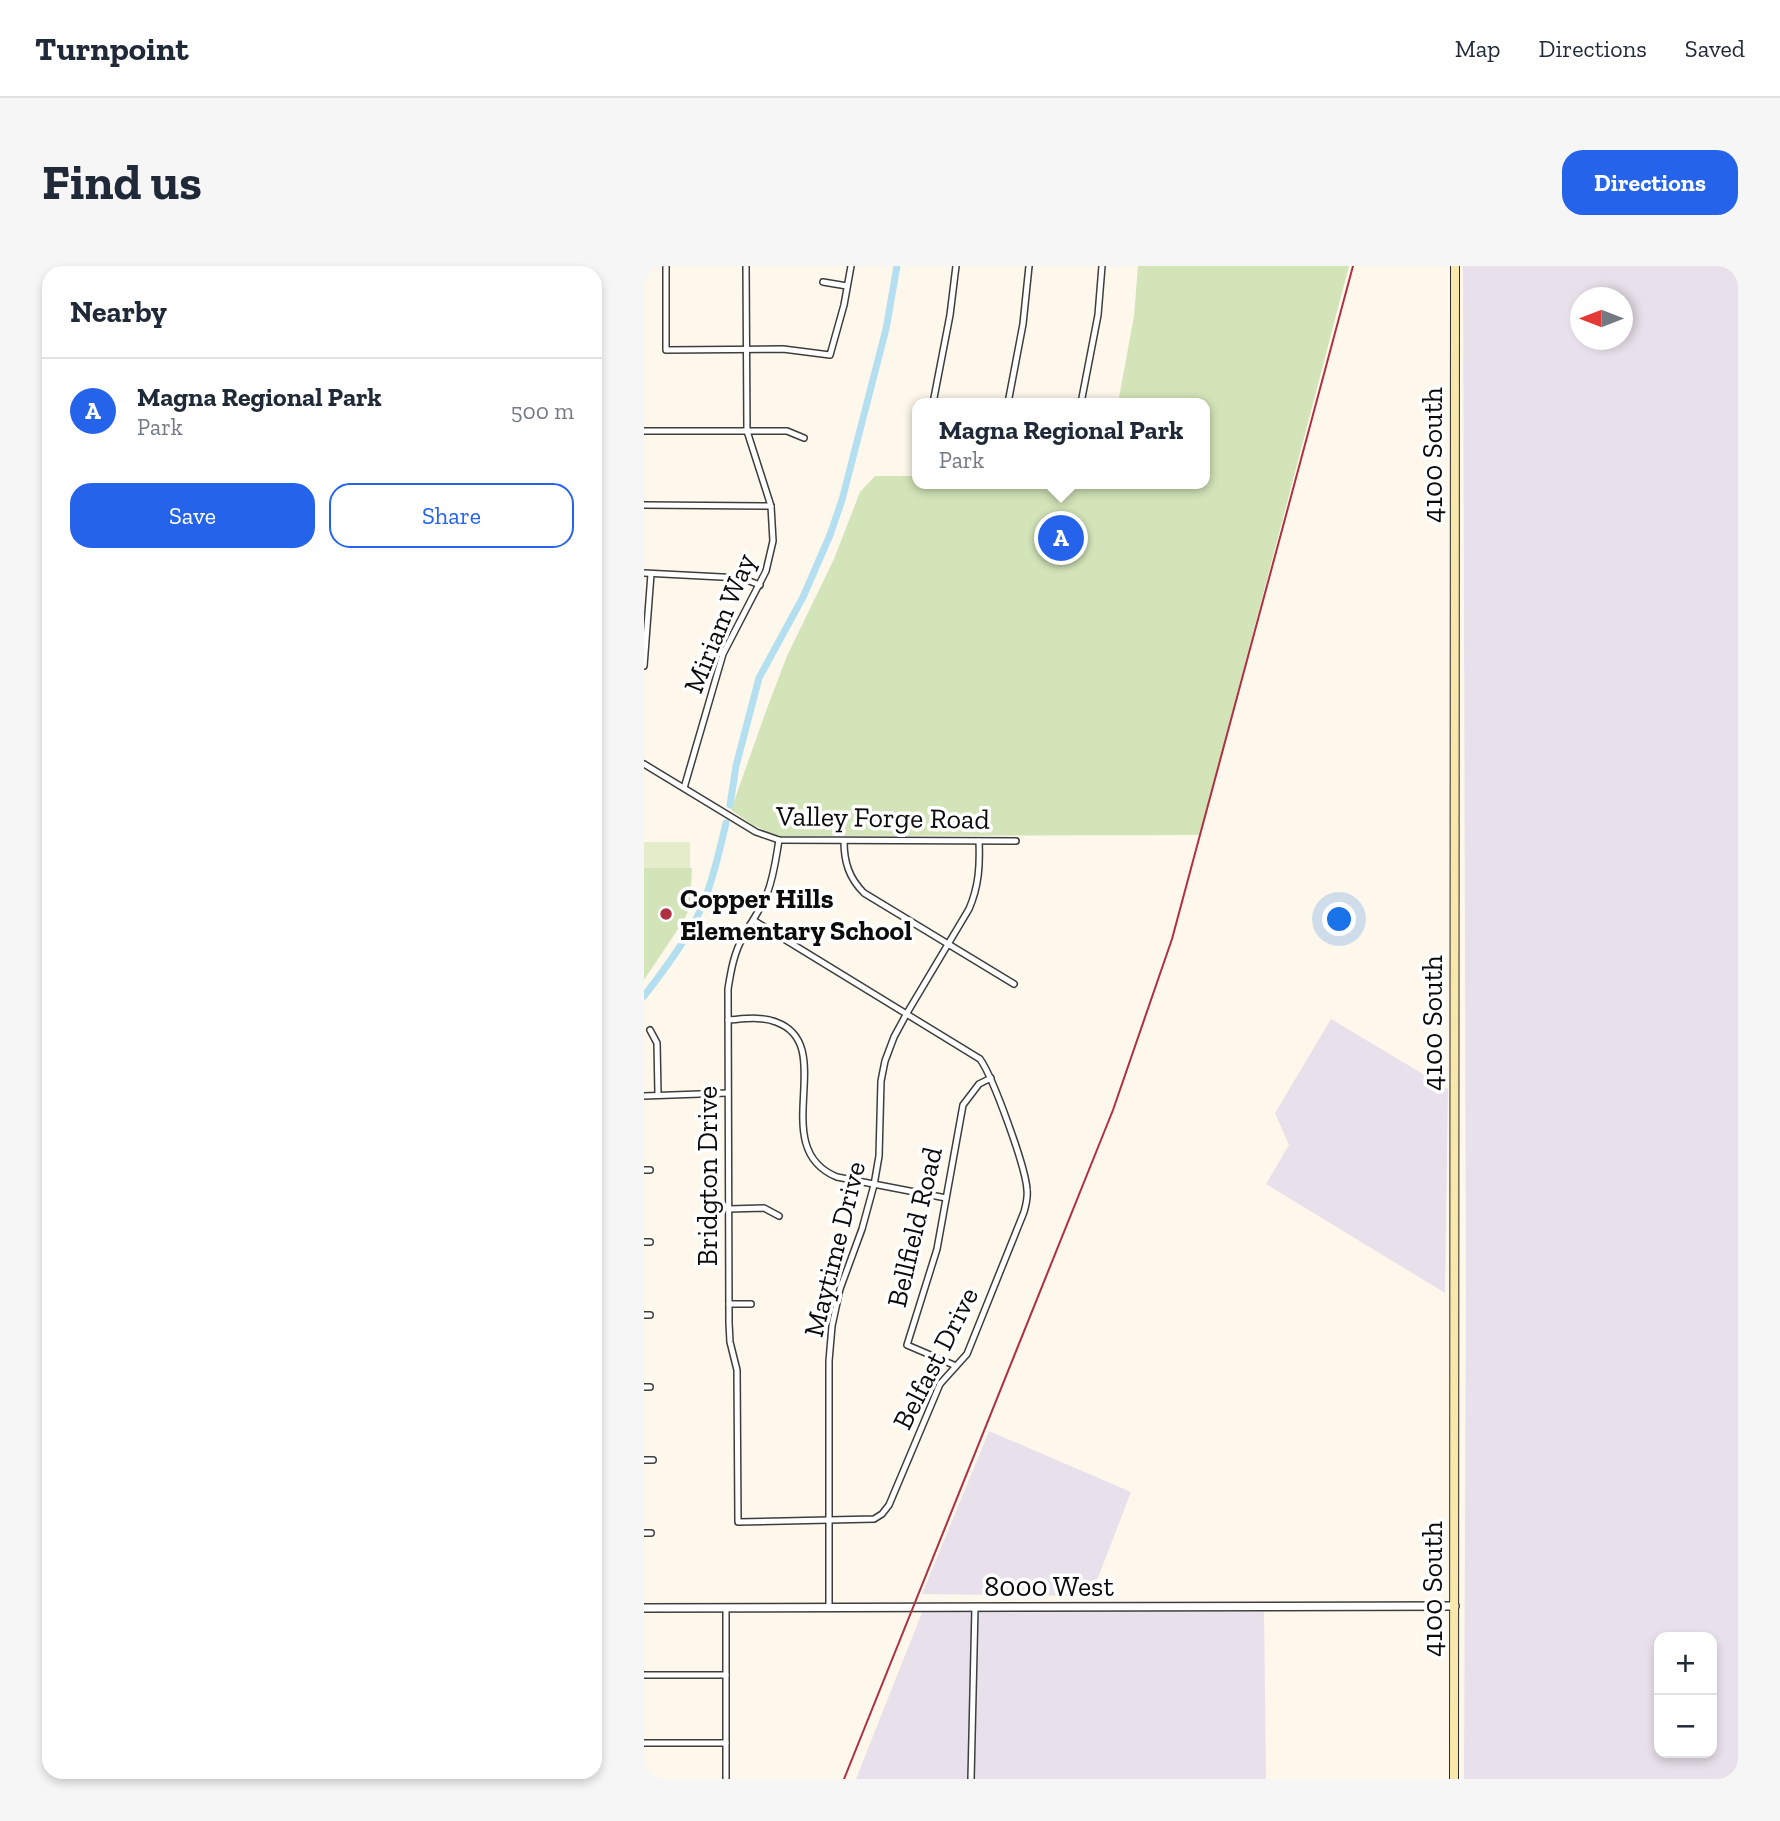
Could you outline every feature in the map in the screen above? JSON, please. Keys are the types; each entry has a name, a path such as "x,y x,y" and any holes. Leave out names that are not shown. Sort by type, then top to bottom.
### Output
{"main road":[{"name":"4100 South","path":"1454,1779 1455,266"}],"street":[{"path":"666,266 666,350 791,349 830,355 850,266"},
{"name":"Miriam Way","path":"684,788 723,654 760,585 773,541 771,506 747,431 746,266"},
{"path":"934,398 950,315 956,266"},
{"path":"1008,398 1023,324 1029,266"},
{"path":"1083,398 1097,324 1102,266"},
{"path":"823,282 847,286"},
{"path":"644,430 787,431 804,438"},
{"path":"644,505 771,506"},
{"path":"644,666 648,641 647,574 741,578 760,585"},
{"name":"Valley Forge Road","path":"644,764 756,832 779,840 1016,841"},
{"name":"Bridgton Drive","path":"738,1521 737,1370 730,1342 729,1304 728,989 736,953 772,881 779,840"},
{"path":"844,841 850,875 864,893 1014,984"},
{"name":"Maytime Drive","path":"829,1608 829,1361 832,1325 840,1289 866,1218 874,1185 879,1156 880,1100 885,1061 907,1013 976,894 979,841"},
{"path":"753,920 974,1054 986,1067 990,1078"},
{"path":"728,1020 774,1021 783,1025 797,1038 803,1054 804,1130 809,1155 824,1172 874,1185 946,1198"},
{"path":"650,1030 657,1042 658,1094"},
{"name":"Bellfield Road","path":"956,1366 907,1345 937,1249 963,1105 979,1084 990,1078"},
{"name":"Belfast Drive","path":"738,1521 874,1519 889,1505 940,1384 967,1354 1027,1200 1026,1180 990,1078"},
{"path":"644,1096 728,1093"},
{"path":"729,1209 764,1208 779,1216"},
{"path":"729,1304 751,1304"},
{"path":"644,1460 653,1460"},
{"name":"8000 West","path":"644,1608 1455,1606"},
{"path":"971,1779 975,1607"},
{"path":"726,1608 726,1779"},
{"path":"644,1675 726,1675"},
{"path":"644,1743 726,1743"}],"shaded area":[{"path":"1463,266 1738,266 1738,1779 1464,1779 1466,1293"},
{"path":"1331,1019 1448,1089 1445,1293 1266,1184 1289,1145 1275,1113"},
{"path":"989,1431 1131,1492 1091,1596 922,1594"},
{"path":"923,1610 1264,1612 1266,1779 856,1779"}],"green space":[{"path":"1138,266 1349,266 1200,835 777,836 753,825 731,810 787,656 834,559 860,492 875,476 912,476 912,489 1210,489 1210,398 1119,398 1134,316"},
{"path":"644,842 690,842 690,868 644,868"},
{"name":"Copper Hills Elementary School","path":"644,868 692,868 690,907 644,980"}],"waterway":[{"path":"730,805 736,766 759,678 803,597 842,500 886,329 897,266"},
{"path":"644,996 689,933 700,911 726,823"}],"railway":[{"path":"844,1779 1113,1110 1172,939 1353,266"}],"place":[{"name":"Magna Regional Park","path":"1061,538"},
{"name":"Copper Hills Elementary School","path":"666,914"}]}
